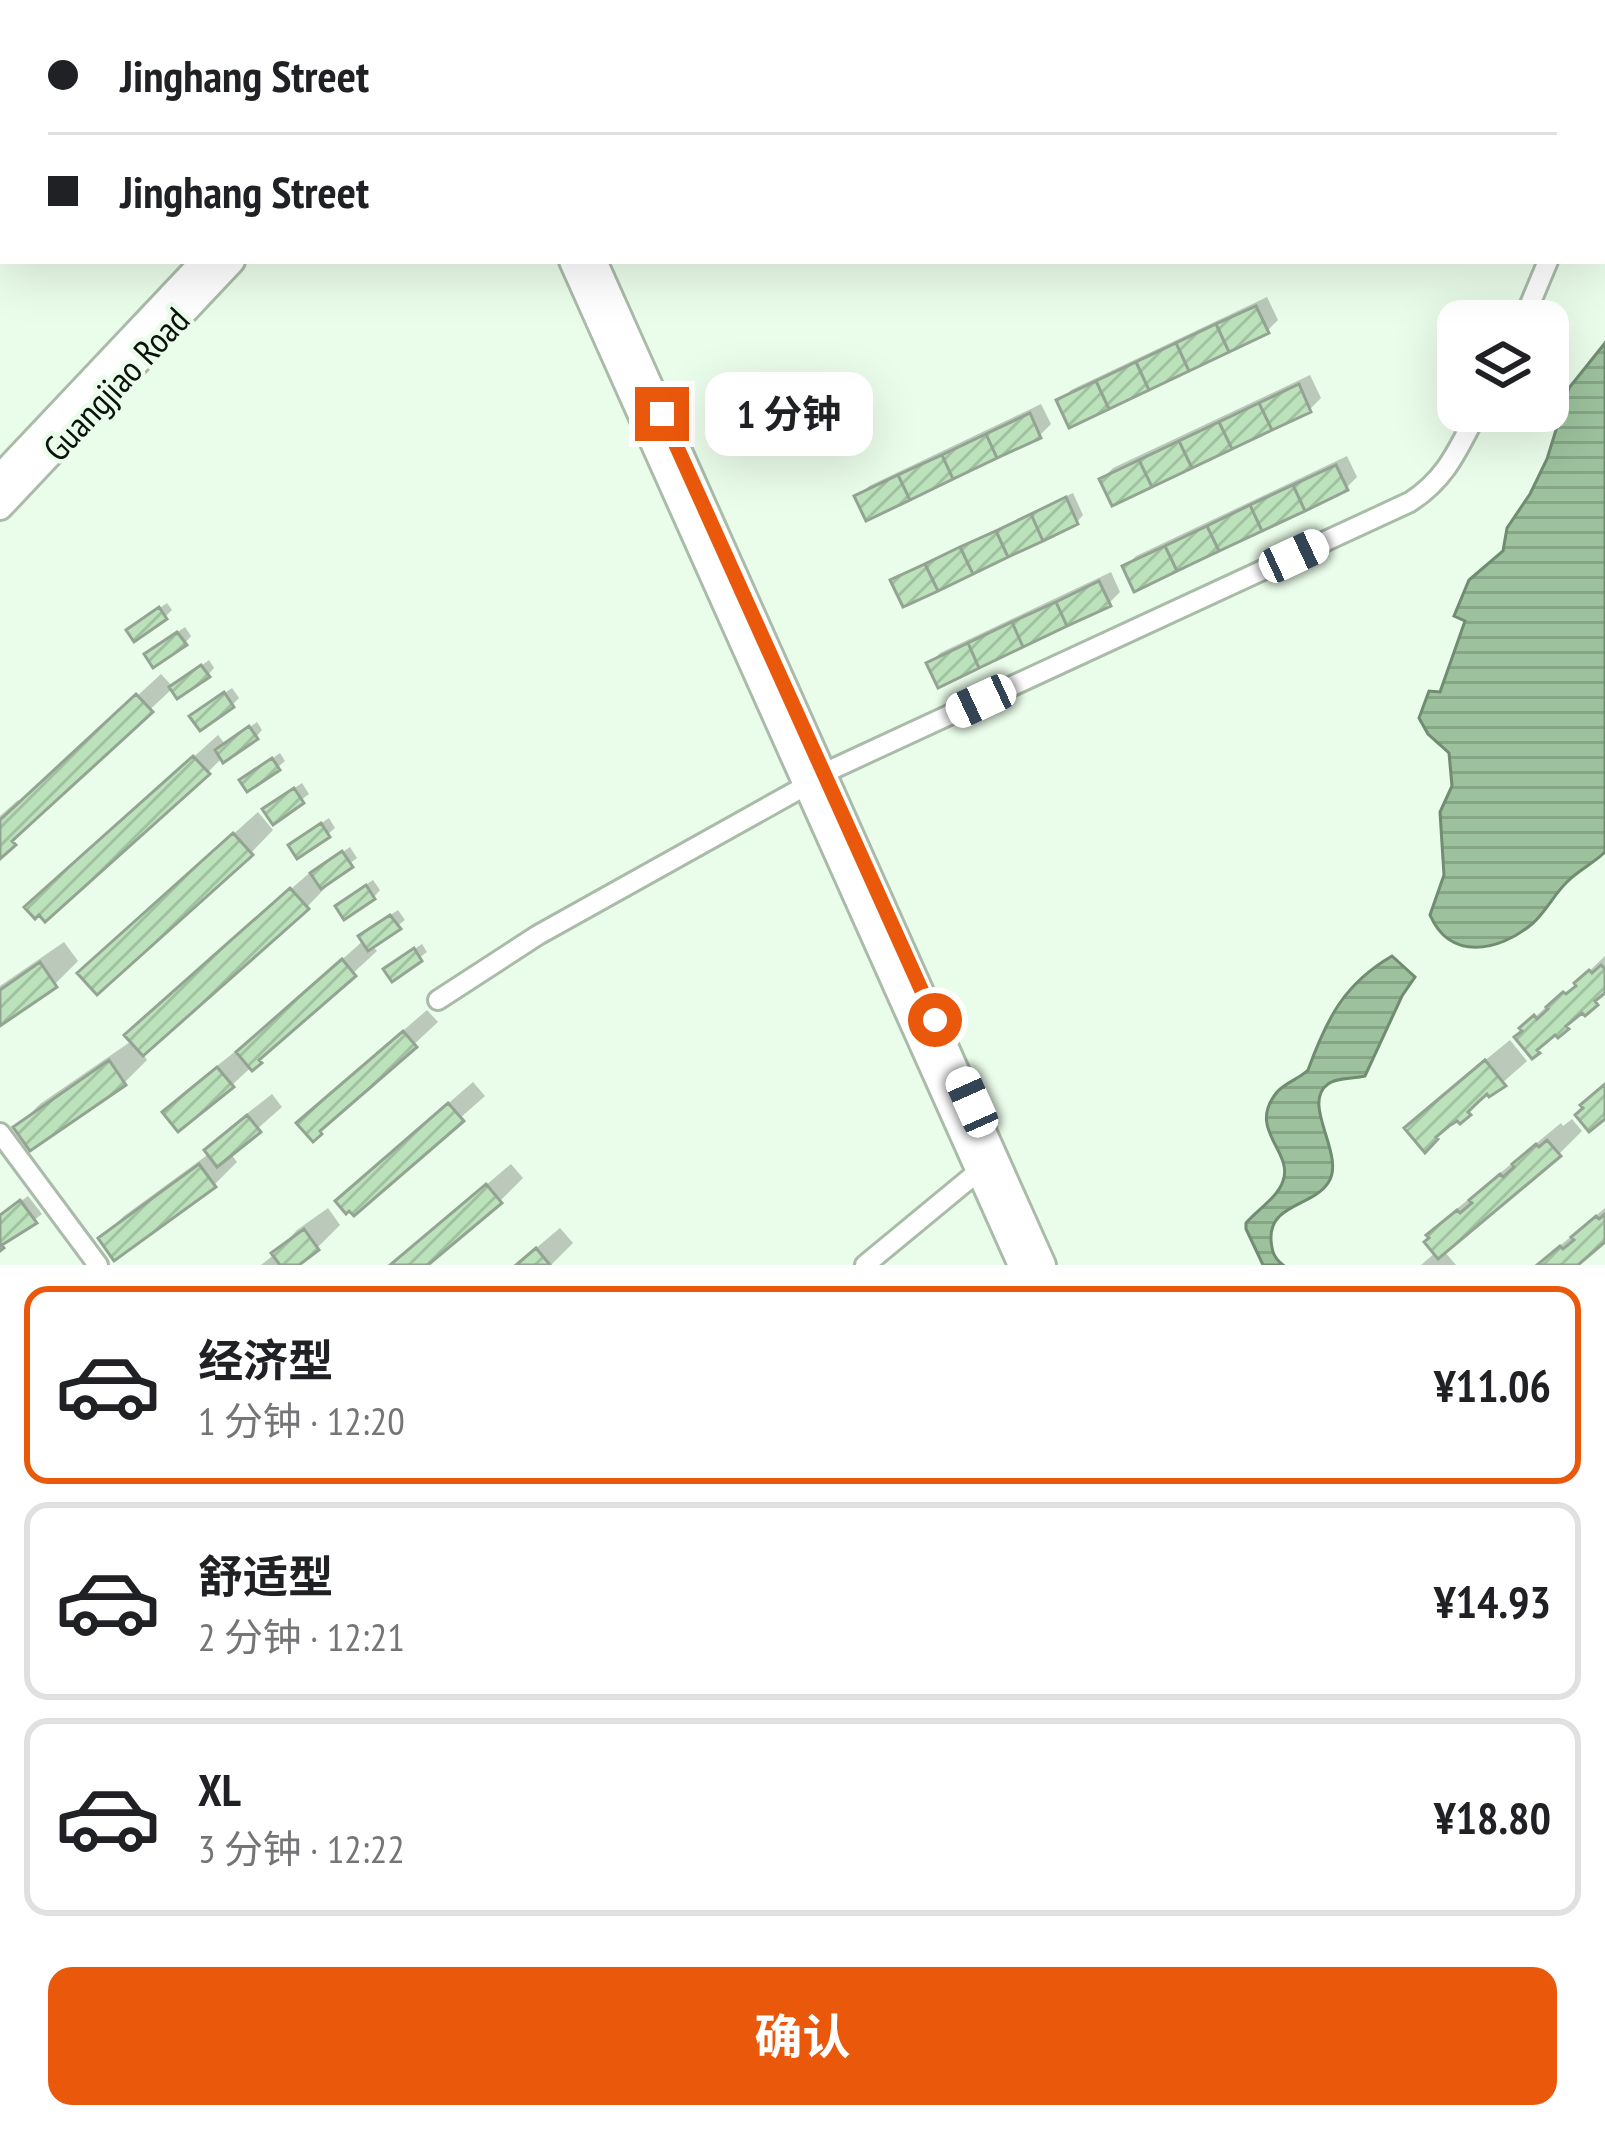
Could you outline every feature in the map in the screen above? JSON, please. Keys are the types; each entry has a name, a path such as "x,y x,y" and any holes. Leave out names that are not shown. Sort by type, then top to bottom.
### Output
{"main road":[{"name":"Guangjiao Road","path":"2,471 201,264"},
{"name":"Guangjiao Road","path":"0,507 229,264"},
{"path":"573,264 1043,1265"},
{"path":"595,264 1022,1265"}],"street":[{"path":"1532,300 1547,264"},
{"path":"438,1000 538,935 815,779 1410,502 1430,489 1449,466 1467,432"},
{"path":"0,1133 98,1265"},
{"path":"865,1265 980,1170"}],"shaded area":[{"path":"1605,343 1605,852 1568,881 1519,934 1490,946 1462,945 1439,930 1430,915 1444,875 1440,812 1452,786 1449,753 1419,718 1429,691 1440,692 1465,621 1454,616 1469,580 1503,551 1507,528 1530,494 1555,432 1569,432 1569,388"},
{"path":"1392,956 1415,977 1365,1076 1332,1082 1321,1093 1332,1172 1321,1191 1277,1219 1271,1244 1283,1265 1263,1265 1246,1223 1283,1181 1285,1170 1268,1129 1269,1106 1277,1092 1308,1070 1330,1018 1349,991"}],"building":[{"path":"1256,306 1269,333 1229,352 1216,324"},
{"path":"1216,324 1229,352 1189,371 1176,343"},
{"path":"1176,343 1189,371 1149,390 1136,362"},
{"path":"1136,362 1149,390 1109,409 1096,381"},
{"path":"1096,381 1109,409 1069,428 1056,400"},
{"path":"1299,384 1311,412 1272,430 1259,403"},
{"path":"1259,403 1272,430 1232,449 1219,422"},
{"path":"1030,413 1041,438 997,458 986,434"},
{"path":"1219,422 1232,449 1192,468 1179,441"},
{"path":"986,434 997,458 953,479 942,455"},
{"path":"1179,441 1192,468 1152,487 1139,460"},
{"path":"942,455 953,479 910,500 898,475"},
{"path":"1139,460 1152,487 1112,506 1099,479"},
{"path":"1336,465 1348,490 1305,511 1293,485"},
{"path":"898,475 910,500 866,521 854,496"},
{"path":"1293,485 1305,511 1262,531 1250,505"},
{"path":"1066,497 1078,524 1043,541 1031,514"},
{"path":"1250,505 1262,531 1219,551 1207,526"},
{"path":"1031,514 1043,541 1008,557 996,531"},
{"path":"1207,526 1219,551 1177,571 1165,546"},
{"path":"996,531 1008,557 973,574 960,547"},
{"path":"1165,546 1177,571 1134,592 1122,566"},
{"path":"960,547 973,574 938,591 925,564"},
{"path":"925,564 938,591 903,607 890,580"},
{"path":"1099,581 1111,606 1067,626 1056,602"},
{"path":"1056,602 1067,626 1023,647 1012,622"},
{"path":"159,607 167,619 134,642 126,630"},
{"path":"1012,622 1023,647 979,668 968,643"},
{"path":"177,632 187,645 153,668 144,654"},
{"path":"968,643 979,668 938,688 926,663"},
{"path":"201,665 210,677 177,699 169,687"},
{"path":"224,692 234,707 200,731 189,716"},
{"path":"136,694 153,712 12,841 16,845 0,859 0,820"},
{"path":"249,726 258,739 223,763 215,750"},
{"path":"193,756 210,774 45,922 39,915 35,919 24,907"},
{"path":"272,758 280,770 247,792 239,780"},
{"path":"294,788 304,803 273,825 262,809"},
{"path":"321,823 330,837 297,859 288,845"},
{"path":"233,833 253,855 97,995 77,973"},
{"path":"342,851 353,867 321,889 310,873"},
{"path":"366,885 375,899 344,920 335,906"},
{"path":"290,888 309,909 143,1056 124,1035"},
{"path":"390,915 401,929 368,951 358,936"},
{"path":"414,948 422,961 392,982 383,969"},
{"path":"342,959 356,976 252,1071 236,1052"},
{"path":"40,962 57,987 0,1026 0,990"},
{"path":"1601,965 1605,993 1595,1001 1598,1005 1566,1026 1569,1029 1558,1038 1555,1035 1532,1059 1514,1037 1522,1031 1519,1028 1534,1015 1537,1019 1589,970 1592,973"},
{"path":"403,1031 417,1047 313,1142 296,1123"},
{"path":"109,1060 126,1085 30,1151 13,1127"},
{"path":"1485,1060 1506,1086 1487,1094 1468,1112 1471,1115 1449,1126 1425,1153 1404,1128"},
{"path":"217,1067 234,1087 178,1132 162,1112"},
{"path":"1605,1084 1605,1119 1589,1132 1575,1115"},
{"path":"448,1103 464,1121 354,1216 349,1211 346,1214 335,1201"},
{"path":"247,1115 261,1132 217,1167 204,1150"},
{"path":"1547,1140 1561,1156 1438,1259 1424,1242 1429,1238 1426,1235 1457,1210 1460,1213 1472,1203 1469,1200"},
{"path":"199,1164 216,1187 114,1261 98,1238"},
{"path":"486,1184 502,1203 428,1265 390,1265"},
{"path":"20,1200 37,1223 0,1251 0,1215"},
{"path":"1605,1214 1605,1242 1578,1265 1537,1265 1574,1240 1571,1237 1596,1216"},
{"path":"304,1229 319,1250 299,1265 280,1265 271,1253"},
{"path":"536,1248 550,1265 516,1265"}],"route":[{"path":"662,414 935,1020"}]}
